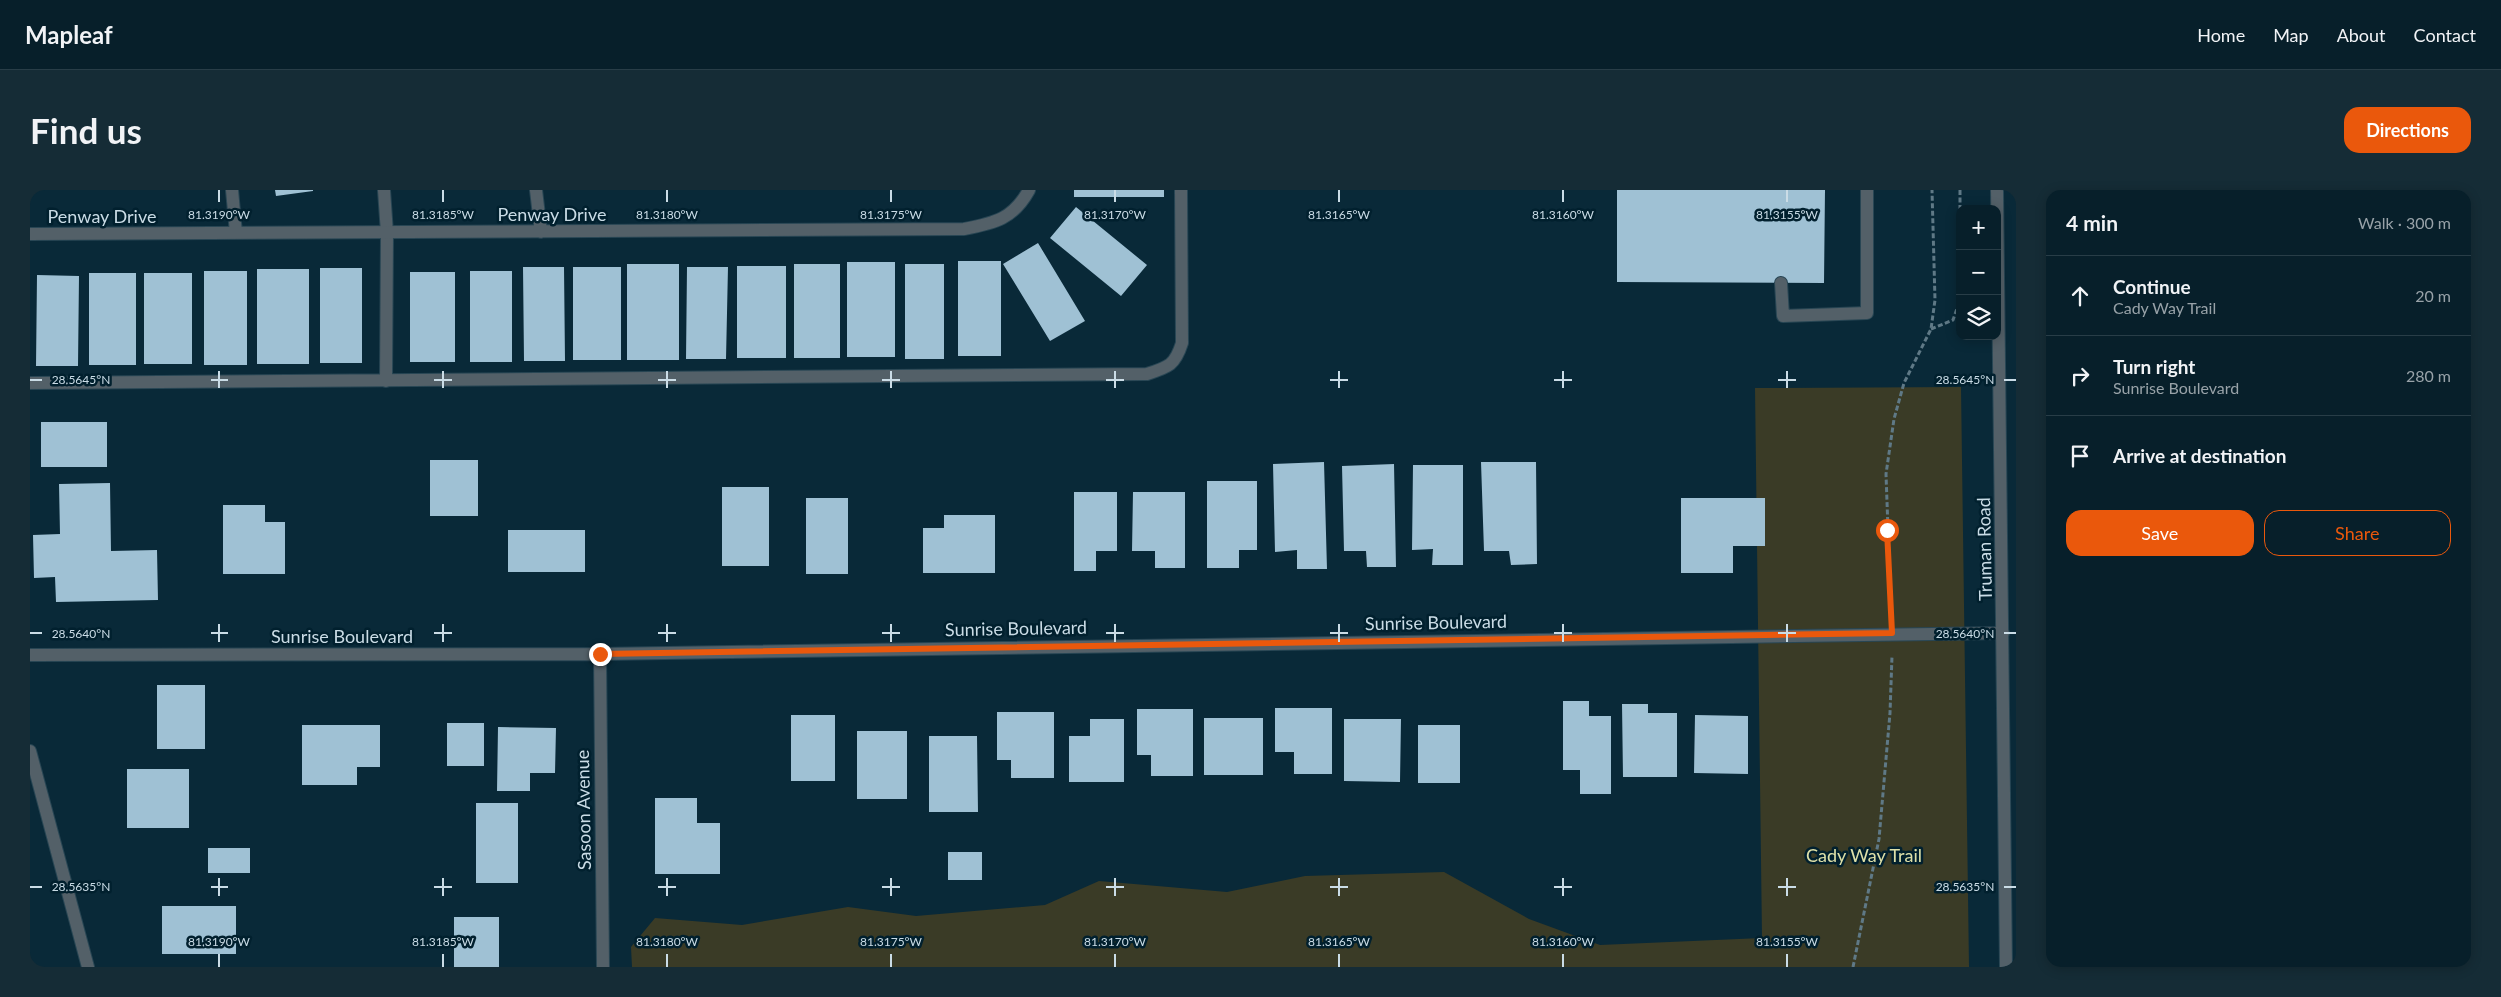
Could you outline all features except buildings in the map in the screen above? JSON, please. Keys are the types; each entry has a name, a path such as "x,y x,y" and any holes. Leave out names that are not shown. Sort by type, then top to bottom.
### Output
{"street":[{"path":"232,190 236,233"},
{"path":"384,190 387,233 386,381"},
{"path":"536,190 541,232"},
{"name":"Penway Drive","path":"30,234 964,229 996,223 1014,212 1029,190"},
{"path":"30,384 1147,374 1168,367 1177,357 1182,342 1181,190"},
{"path":"1781,283 1783,316 1867,313 1867,190"},
{"name":"Truman Road","path":"1997,190 2006,967"},
{"name":"Sunrise Boulevard","path":"30,656 600,654 1892,633 2003,633"},
{"name":"Sasoon Avenue","path":"600,654 603,967"},
{"path":"30,751 88,967"}],"path":[{"path":"1853,967 1879,839 1890,713 1892,633 1886,474 1894,419 1904,383 1931,329 1935,300 1932,190"},
{"path":"1960,190 1960,205"},
{"path":"1931,329 1953,320 1956,311"}],"green space":[{"name":"Cady Way Trail","path":"1961,387 1969,967 632,967 631,947 655,918 742,925 848,907 916,916 1045,905 1099,881 1227,892 1305,876 1444,872 1529,919 1600,945 1762,938 1755,388"}],"route":[{"path":"600,654 1892,633 1887,530"}]}
